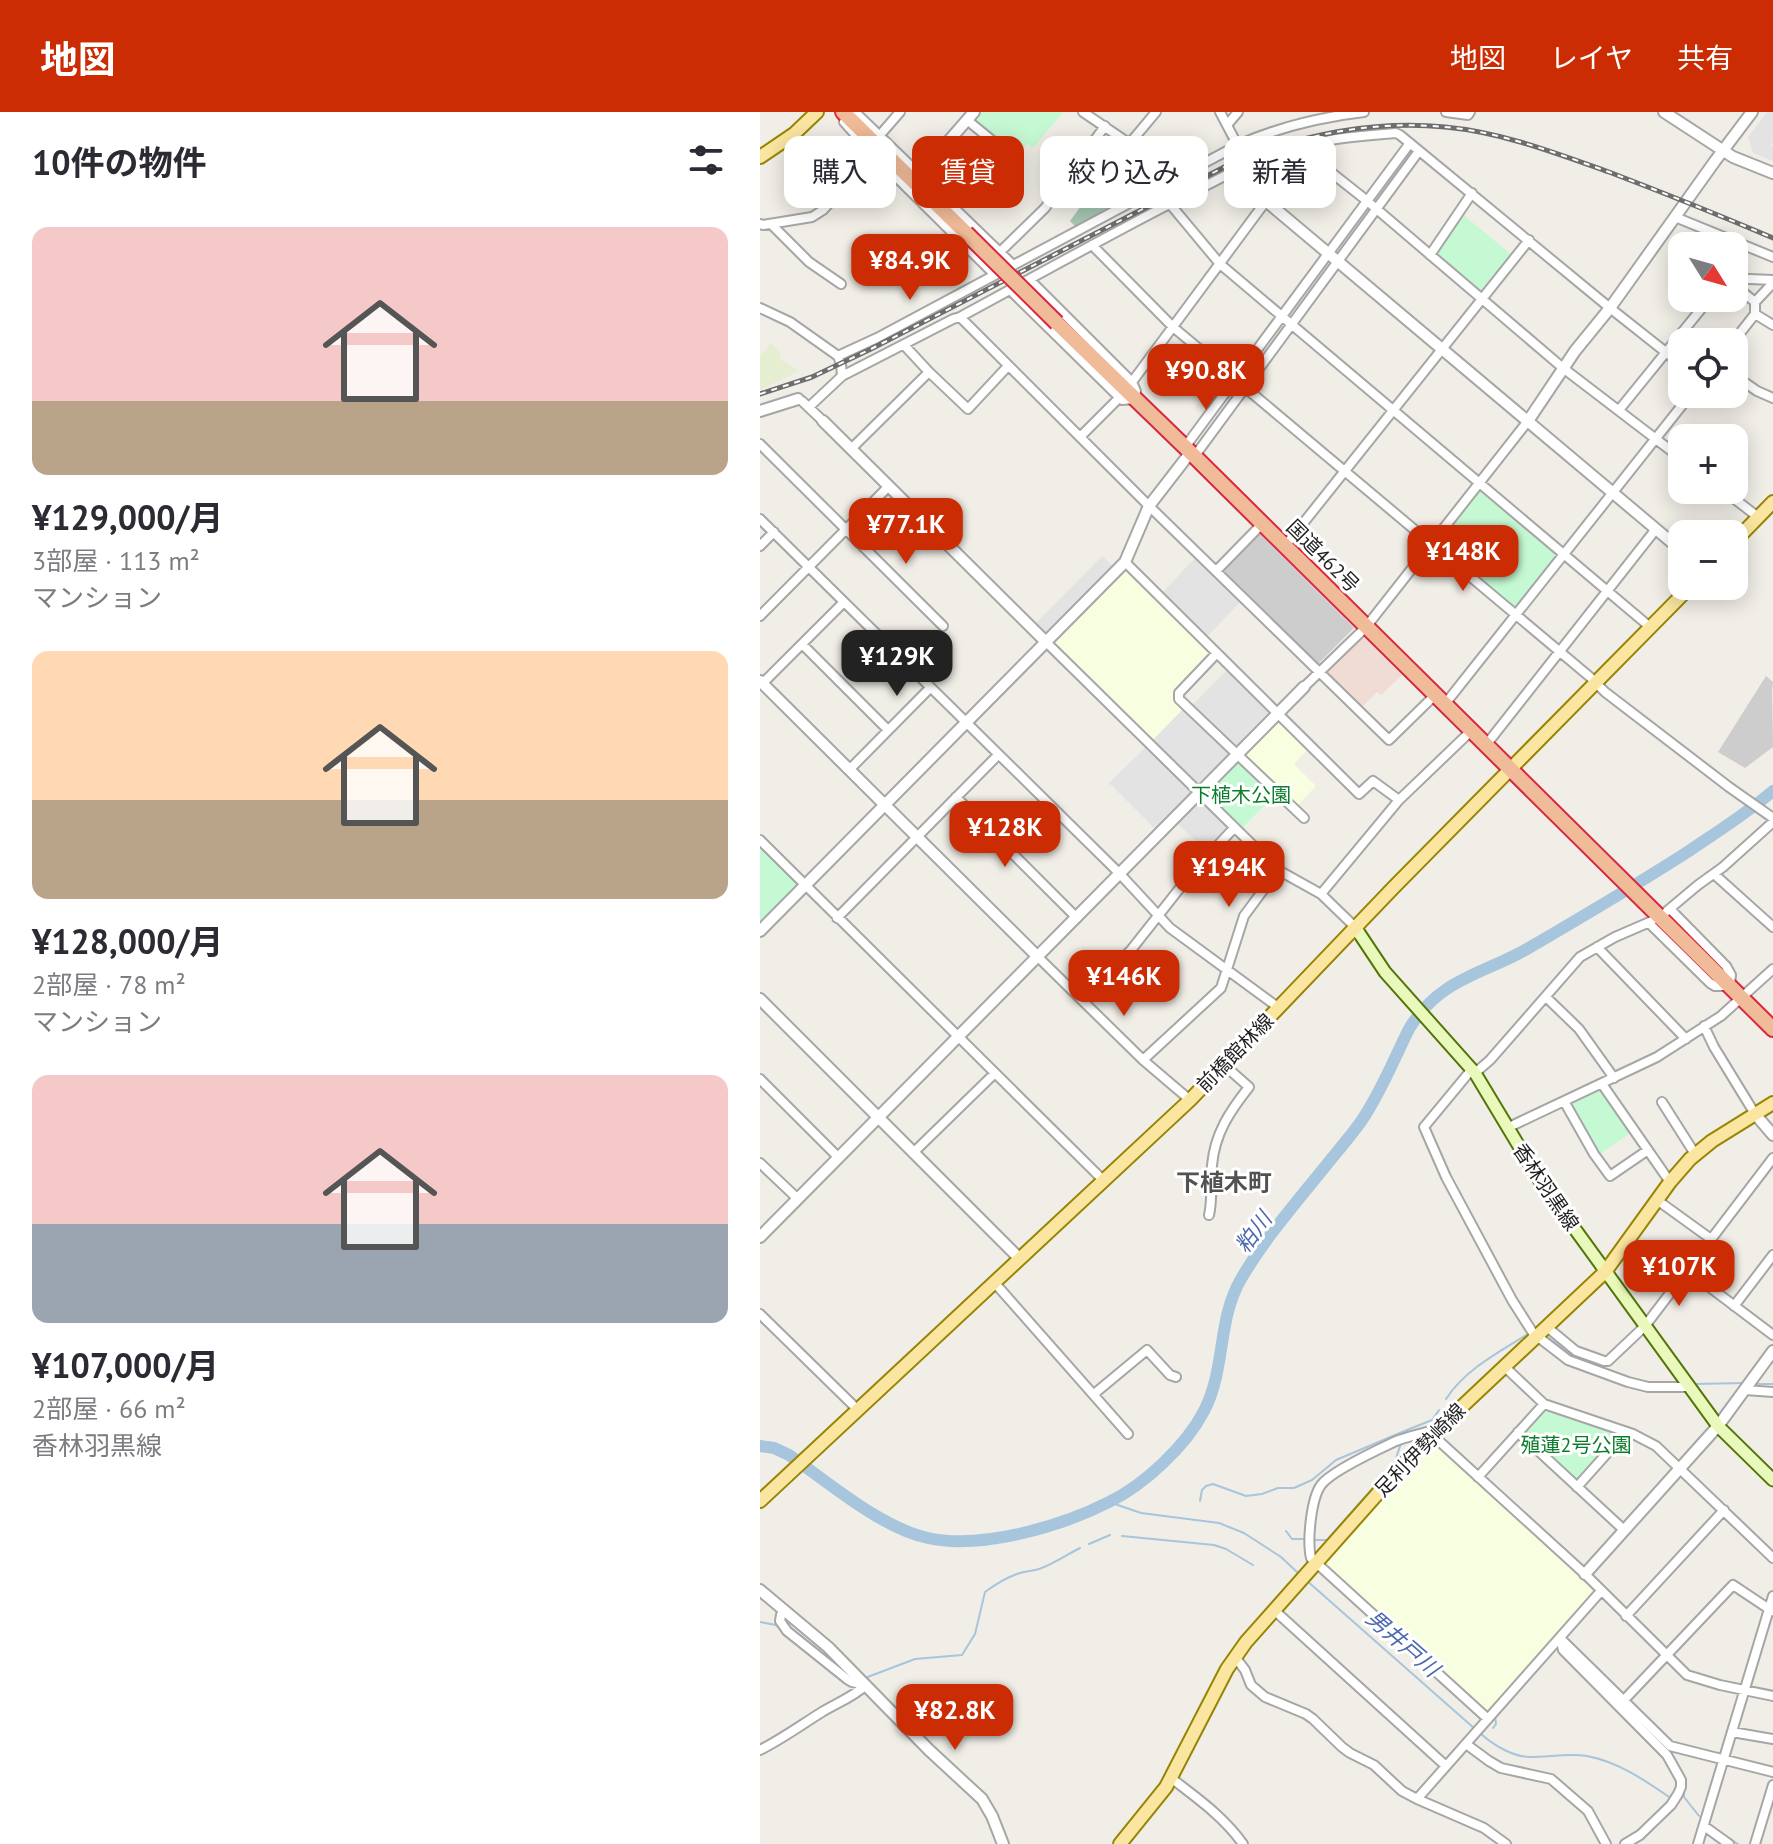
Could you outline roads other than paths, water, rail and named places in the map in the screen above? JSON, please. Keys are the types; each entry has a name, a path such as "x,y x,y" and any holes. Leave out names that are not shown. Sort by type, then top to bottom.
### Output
{"highway":[{"name":"国道462号","path":"843,112 1057,323 1127,398 1190,452 1611,869 1650,917 1773,1029"}],"main road":[{"path":"760,157 787,139 817,112"},
{"path":"1748,527 1773,502"},
{"name":"前橋館林線","path":"760,1501 1190,1100 1355,927 1677,600"},
{"name":"香林羽黒線","path":"1355,927 1384,971 1473,1071 1540,1181 1718,1426 1773,1480"},
{"name":"足利伊勢崎線","path":"1120,1844 1171,1778 1215,1689 1235,1657 1274,1610 1405,1462 1538,1332 1605,1272 1670,1182 1695,1154 1773,1103"}],"street":[{"path":"843,112 839,116 857,136"},
{"path":"855,112 912,166"},
{"path":"880,135 900,112"},
{"path":"1083,112 1120,136"},
{"path":"1136,136 1156,112"},
{"path":"1220,112 1233,136"},
{"path":"1227,125 1238,112"},
{"path":"1303,122 1311,112"},
{"path":"1258,136 1303,122 1364,112"},
{"path":"1446,112 1468,115 1470,112"},
{"path":"1664,112 1723,151 1773,173"},
{"path":"760,1237 1366,627 1528,421 1563,368 1752,112"},
{"path":"953,136 970,116 989,136"},
{"path":"1000,252 1045,208 1105,126"},
{"path":"1336,140 1396,133 1667,353"},
{"path":"1190,452 1234,378 1410,143"},
{"path":"760,931 1125,562 1149,506 1245,387 1419,151"},
{"path":"1336,176 1563,368 1668,448"},
{"path":"896,177 995,275"},
{"path":"1430,255 1472,193"},
{"path":"760,224 812,217 825,208"},
{"path":"955,208 1013,265"},
{"path":"838,356 1118,208"},
{"path":"809,407 842,376 960,317 1162,208"},
{"path":"1173,208 1220,264 1650,627"},
{"path":"1132,382 1261,208"},
{"path":"1274,208 1668,539"},
{"path":"1675,217 1773,257"},
{"path":"771,224 809,262 841,284"},
{"path":"1285,546 1529,240"},
{"path":"1092,245 1173,327 1605,692 1773,819 1714,874 1668,910 1729,970 1735,992"},
{"path":"1749,279 1773,282"},
{"path":"1030,280 1132,382 1136,391 1080,437"},
{"path":"1744,328 1755,314 1755,302 1773,282"},
{"path":"1010,290 1127,398"},
{"path":"1748,296 1755,302"},
{"path":"760,308 790,322 838,356 842,376"},
{"path":"1619,410 1699,312"},
{"path":"1755,314 1773,325"},
{"path":"960,317 1389,740 1440,700 1516,616 1680,408"},
{"path":"904,345 968,409 1008,366"},
{"path":"851,449 929,372"},
{"path":"1748,385 1773,398"},
{"path":"760,411 798,399 809,407 1278,870 1321,894 1355,927"},
{"path":"760,444 943,626"},
{"path":"760,616 889,486"},
{"path":"1741,504 1758,517"},
{"path":"760,519 1120,874 1170,928 1279,1008"},
{"path":"1216,571 1262,524"},
{"path":"1486,746 1656,529"},
{"path":"760,546 774,532"},
{"path":"1125,562 1359,794 1373,781 1399,800"},
{"path":"844,602 761,682 1143,1060 1190,1100"},
{"path":"802,644 888,730"},
{"path":"1217,653 1179,693 1179,699 1304,818"},
{"path":"850,769 930,688"},
{"path":"1321,894 1399,800 1471,731"},
{"path":"837,918 998,755"},
{"path":"956,797 1077,918"},
{"path":"1081,999 1131,950 1191,874 1234,828"},
{"path":"760,840 1104,1181"},
{"path":"1143,1060 1221,988 1244,916 1278,870"},
{"path":"1714,874 1771,922"},
{"path":"1688,1385 1648,1387 1628,1382 1568,1360 1538,1332 1512,1300 1446,1177 1424,1127 1473,1071 1490,1060 1580,957 1650,917 1679,953 1710,983 1735,992"},
{"path":"1597,947 1686,1039"},
{"path":"1507,1128 1657,1057 1721,1016 1735,992 1773,969"},
{"path":"1546,997 1579,1029 1614,1078"},
{"path":"760,1000 1019,1258"},
{"path":"1704,1026 1755,1114 1773,1135"},
{"path":"1209,1215 1211,1167 1218,1133 1249,1087 1224,1065"},
{"path":"913,1153 994,1074"},
{"path":"760,1079 839,1158"},
{"path":"1602,1084 1670,1182"},
{"path":"1564,1101 1610,1176 1648,1150"},
{"path":"1662,1102 1695,1154"},
{"path":"1538,1332 1576,1351 1608,1361 1645,1326 1773,1158"},
{"path":"761,1165 798,1199"},
{"path":"1657,1200 1711,1239"},
{"path":"1734,1306 1773,1255"},
{"path":"1687,1270 1773,1335"},
{"path":"994,1282 1128,1434"},
{"path":"760,1314 857,1409"},
{"path":"1094,1394 1147,1350 1170,1375 1176,1377"},
{"path":"1585,1574 1718,1426 1773,1351"},
{"path":"1505,1367 1544,1404 1633,1434 1656,1446 1773,1558"},
{"path":"1748,1386 1773,1392"},
{"path":"1478,1477 1544,1404"},
{"path":"1485,1723 1314,1567 1308,1546 1319,1487 1329,1476 1397,1441 1426,1432 1585,1574 1687,1675 1773,1696"},
{"path":"1518,1432 1624,1530"},
{"path":"1577,1487 1626,1432"},
{"path":"1626,1616 1724,1510"},
{"path":"1624,1700 1733,1585 1771,1610"},
{"path":"760,1590 828,1647 982,1799 1003,1844"},
{"path":"1417,1799 1601,1591"},
{"path":"1698,1844 1773,1596"},
{"path":"1274,1610 1446,1766"},
{"path":"1560,1638 1670,1746 1773,1772"},
{"path":"1560,1638 1563,1650 1667,1755 1681,1780 1681,1787 1671,1805 1640,1835 1625,1844"},
{"path":"1235,1657 1251,1685 1265,1697 1306,1714 1350,1753 1374,1765 1402,1791 1484,1828 1506,1844"},
{"path":"760,1750 781,1740 866,1685"},
{"path":"1732,1732 1773,1739"},
{"path":"1466,1744 1501,1768 1551,1779 1588,1811 1606,1844"},
{"path":"1171,1778 1215,1812 1243,1844"},
{"path":"1755,1844 1773,1785"},
{"path":"1704,1826 1729,1844"}],"waterway":[{"name":"粕川","path":"760,1446 789,1455 892,1525 910,1533 949,1541 996,1538 1045,1527 1090,1511 1136,1486 1175,1451 1204,1411 1216,1378 1228,1311 1241,1279 1273,1232 1362,1120 1421,1012 1462,980 1527,949 1669,864 1773,791"},
{"path":"1446,1399 1473,1370 1531,1332"},
{"path":"1546,1336 1573,1356 1602,1368"},
{"path":"1620,1375 1636,1380"},
{"path":"1694,1384 1744,1383"},
{"path":"1754,1384 1773,1384"},
{"path":"1407,1430 1432,1420 1439,1410"},
{"path":"1200,1501 1202,1490 1213,1484 1246,1496 1278,1488 1294,1488 1312,1480 1336,1460 1407,1430"},
{"path":"1314,1540 1327,1540 1394,1464 1401,1443"},
{"name":"男井戸川","path":"1109,1502 1141,1513 1219,1523 1244,1533 1281,1557 1298,1573"},
{"path":"1286,1531 1292,1539 1307,1539"},
{"path":"1089,1544 1110,1535"},
{"path":"1122,1536 1214,1545 1253,1565"},
{"path":"865,1678 915,1659 962,1655 975,1634 985,1592 1011,1577 1037,1570 1080,1548"},
{"name":"男井戸川","path":"1306,1580 1475,1729"},
{"path":"760,1622 781,1626"},
{"path":"787,1627 798,1635"},
{"path":"1493,1728 1495,1716 1556,1648"},
{"path":"828,1659 845,1672"},
{"name":"男井戸川","path":"1480,1733 1517,1755 1580,1755 1599,1759 1621,1767 1672,1799"},
{"name":"男井戸川","path":"1684,1788 1684,1797 1699,1816"},
{"name":"男井戸川","path":"1715,1829 1738,1844"}],"railway":[{"path":"760,394 812,377 871,349 1236,161 1286,144 1338,132 1418,125 1508,138 1609,172 1773,238"}],"district":[{"name":"下植木町","path":"1224,1183"}],"park label":[{"name":"下植木公園","path":"1241,795"},
{"name":"殖蓮2号公園","path":"1576,1445"}]}
